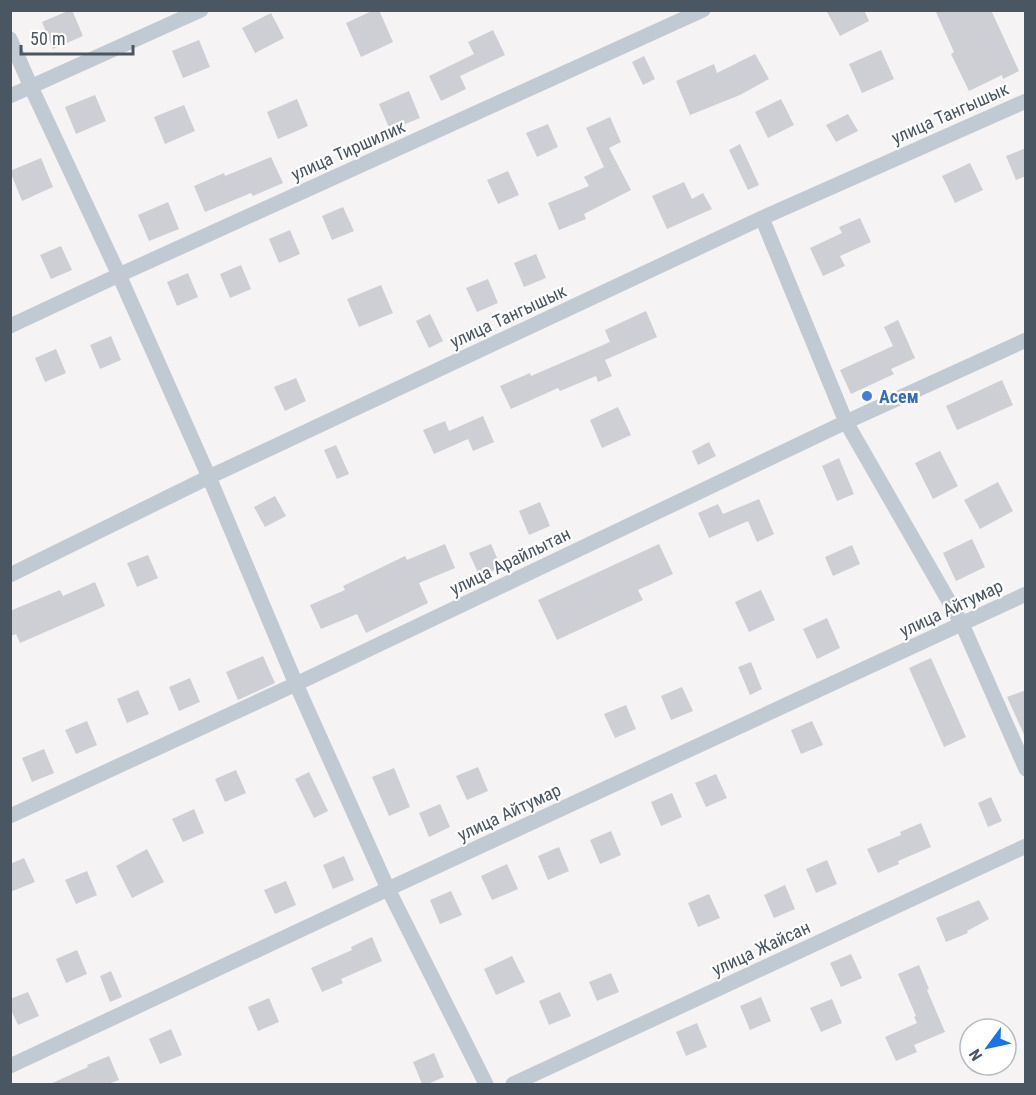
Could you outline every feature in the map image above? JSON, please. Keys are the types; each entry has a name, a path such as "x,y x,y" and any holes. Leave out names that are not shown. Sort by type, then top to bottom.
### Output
{"street":[{"path":"10,96 201,10"},
{"name":"улица Тиршилик","path":"10,326 703,10"},
{"path":"10,39 209,477 296,684 388,889 486,1084"},
{"name":"улица Тангышык","path":"10,575 209,477 762,218 1026,101"},
{"path":"762,218 846,422 962,624 1026,769"},
{"name":"улица Арайлытан","path":"10,816 296,684 846,422 1026,340"},
{"name":"улица Айтумар","path":"10,1066 1026,594"},
{"name":"улица Жайсан","path":"513,1084 1026,846"}],"building":[{"path":"70,10 83,36 53,49 42,22"},
{"path":"374,10 379,10 393,42 361,57 346,23"},
{"path":"826,10 864,10 869,21 840,36"},
{"path":"935,10 991,10 1019,71 1003,79 1002,75 969,91 951,54 954,52"},
{"path":"271,13 284,38 255,53 242,28"},
{"path":"493,30 505,55 460,76 466,89 441,101 429,76 474,54 468,42"},
{"path":"199,40 210,67 183,78 172,51"},
{"path":"881,50 894,79 862,93 849,64"},
{"path":"755,54 769,79 740,95 690,115 676,81 714,64 717,73"},
{"path":"644,56 655,79 643,85 632,62"},
{"path":"409,91 420,118 390,130 379,104"},
{"path":"95,95 106,121 76,134 65,107"},
{"path":"297,99 308,126 278,139 267,112"},
{"path":"781,99 794,125 768,138 755,112"},
{"path":"184,105 195,131 165,144 154,117"},
{"path":"848,114 858,131 836,142 826,125"},
{"path":"610,117 621,142 609,148 631,190 584,214 586,219 559,230 548,203 589,186 584,177 604,167 586,128"},
{"path":"548,124 558,147 537,157 526,133"},
{"path":"740,144 759,185 748,190 729,150"},
{"path":"1026,148 1026,176 1016,180 1006,156"},
{"path":"271,157 283,183 205,212 194,186"},
{"path":"41,158 53,187 22,201 10,171"},
{"path":"970,163 983,190 955,203 942,176"},
{"path":"508,171 519,195 498,204 487,180"},
{"path":"684,182 692,199 703,193 712,209 667,229 652,196"},
{"path":"168,202 179,229 149,241 138,215"},
{"path":"343,207 354,231 332,240 322,216"},
{"path":"860,218 871,242 840,256 845,266 823,276 810,248 842,233 839,227"},
{"path":"290,230 300,254 279,263 269,239"},
{"path":"61,246 72,270 51,279 40,255"},
{"path":"536,254 546,278 524,287 514,263"},
{"path":"241,265 251,289 230,298 220,274"},
{"path":"188,273 198,297 177,306 167,282"},
{"path":"488,279 498,303 477,312 466,288"},
{"path":"381,285 393,313 359,327 347,299"},
{"path":"646,311 657,337 605,360 612,376 598,382 596,376 560,391 558,388 511,409 500,386 530,373 531,376 610,342 605,330"},
{"path":"430,314 443,341 429,348 416,321"},
{"path":"898,320 915,358 891,369 894,374 851,394 840,370 893,346 884,327"},
{"path":"111,336 121,360 100,369 90,345"},
{"path":"56,349 66,373 45,382 35,358"},
{"path":"296,378 306,401 285,411 274,387"},
{"path":"1002,380 1013,405 957,430 946,406"},
{"path":"618,407 631,435 602,448 590,420"},
{"path":"483,416 494,442 473,451 468,439 434,454 423,430 445,421 449,431"},
{"path":"709,442 716,456 698,465 692,451"},
{"path":"336,445 349,474 337,479 324,450"},
{"path":"940,451 958,486 933,499 915,463"},
{"path":"839,458 854,494 837,501 822,466"},
{"path":"998,482 1013,511 980,529 964,500"},
{"path":"275,496 286,516 265,527 254,507"},
{"path":"759,499 774,534 757,542 748,521 709,538 698,513 718,504 723,514"},
{"path":"540,502 550,526 529,535 519,511"},
{"path":"972,539 985,567 956,581 943,553"},
{"path":"445,544 455,568 419,583 428,603 366,633 357,614 321,629 310,605 345,590 343,586 405,556 407,560"},
{"path":"491,544 501,567 480,577 469,553"},
{"path":"659,544 673,574 638,590 643,600 557,640 538,600"},
{"path":"852,545 860,564 833,576 825,557"},
{"path":"148,555 158,578 137,587 127,563"},
{"path":"95,582 105,606 20,643 16,634 10,636 10,611 60,590 63,596"},
{"path":"761,590 775,620 749,632 735,602"},
{"path":"827,618 840,648 817,659 803,629"},
{"path":"263,656 275,683 238,700 226,672"},
{"path":"931,658 966,737 944,747 909,668"},
{"path":"751,662 762,689 750,695 738,667"},
{"path":"190,678 200,702 179,711 169,687"},
{"path":"682,687 693,711 671,720 661,696"},
{"path":"138,690 149,714 127,723 117,699"},
{"path":"1026,690 1026,739 1007,697"},
{"path":"626,705 636,729 615,738 604,714"},
{"path":"87,721 97,745 76,754 65,730"},
{"path":"812,721 823,745 801,754 791,730"},
{"path":"44,749 54,773 32,782 22,758"},
{"path":"478,767 488,791 467,800 456,776"},
{"path":"394,768 410,807 389,816 372,777"},
{"path":"236,770 246,793 225,802 215,779"},
{"path":"309,772 328,811 314,818 295,779"},
{"path":"716,774 727,798 706,807 695,783"},
{"path":"672,793 682,817 661,826 651,802"},
{"path":"991,797 1002,821 988,827 978,803"},
{"path":"440,804 450,827 429,837 419,813"},
{"path":"194,809 204,833 183,842 172,819"},
{"path":"921,823 931,847 898,861 899,864 878,873 867,849 901,835 900,832"},
{"path":"611,831 621,855 600,864 590,840"},
{"path":"559,847 569,871 548,880 538,856"},
{"path":"147,849 164,882 132,898 116,866"},
{"path":"344,856 354,880 333,889 323,865"},
{"path":"24,858 35,882 10,892 10,864"},
{"path":"827,860 837,884 816,893 806,869"},
{"path":"507,864 518,889 492,900 481,876"},
{"path":"87,871 97,895 76,904 65,880"},
{"path":"286,881 296,905 275,914 264,890"},
{"path":"785,885 795,909 774,918 764,895"},
{"path":"451,891 462,915 440,924 430,900"},
{"path":"709,894 720,918 698,927 688,903"},
{"path":"979,900 989,919 967,931 968,933 946,942 936,918"},
{"path":"372,937 382,961 341,979 343,983 322,992 311,968 352,950 351,947"},
{"path":"77,950 87,974 66,983 56,959"},
{"path":"851,954 862,978 841,987 830,963"},
{"path":"512,956 525,982 496,995 484,969"},
{"path":"919,965 945,1032 914,1045 917,1052 896,1061 885,1037 917,1023 898,974"},
{"path":"111,971 122,997 110,1002 100,976"},
{"path":"611,973 619,992 597,1001 589,982"},
{"path":"28,992 39,1016 18,1025 10,1008 10,999"},
{"path":"560,992 571,1016 549,1025 539,1001"},
{"path":"761,997 771,1021 750,1030 740,1006"},
{"path":"269,998 279,1022 258,1031 248,1007"},
{"path":"832,999 842,1023 821,1032 810,1008"},
{"path":"697,1023 707,1047 686,1056 676,1032"},
{"path":"171,1029 182,1055 160,1064 149,1039"},
{"path":"434,1053 444,1077 428,1084 422,1084 413,1062"},
{"path":"109,1056 119,1080 108,1084 50,1084 88,1067 87,1065"}],"place":[{"name":"Асем","path":"867,396"}]}
